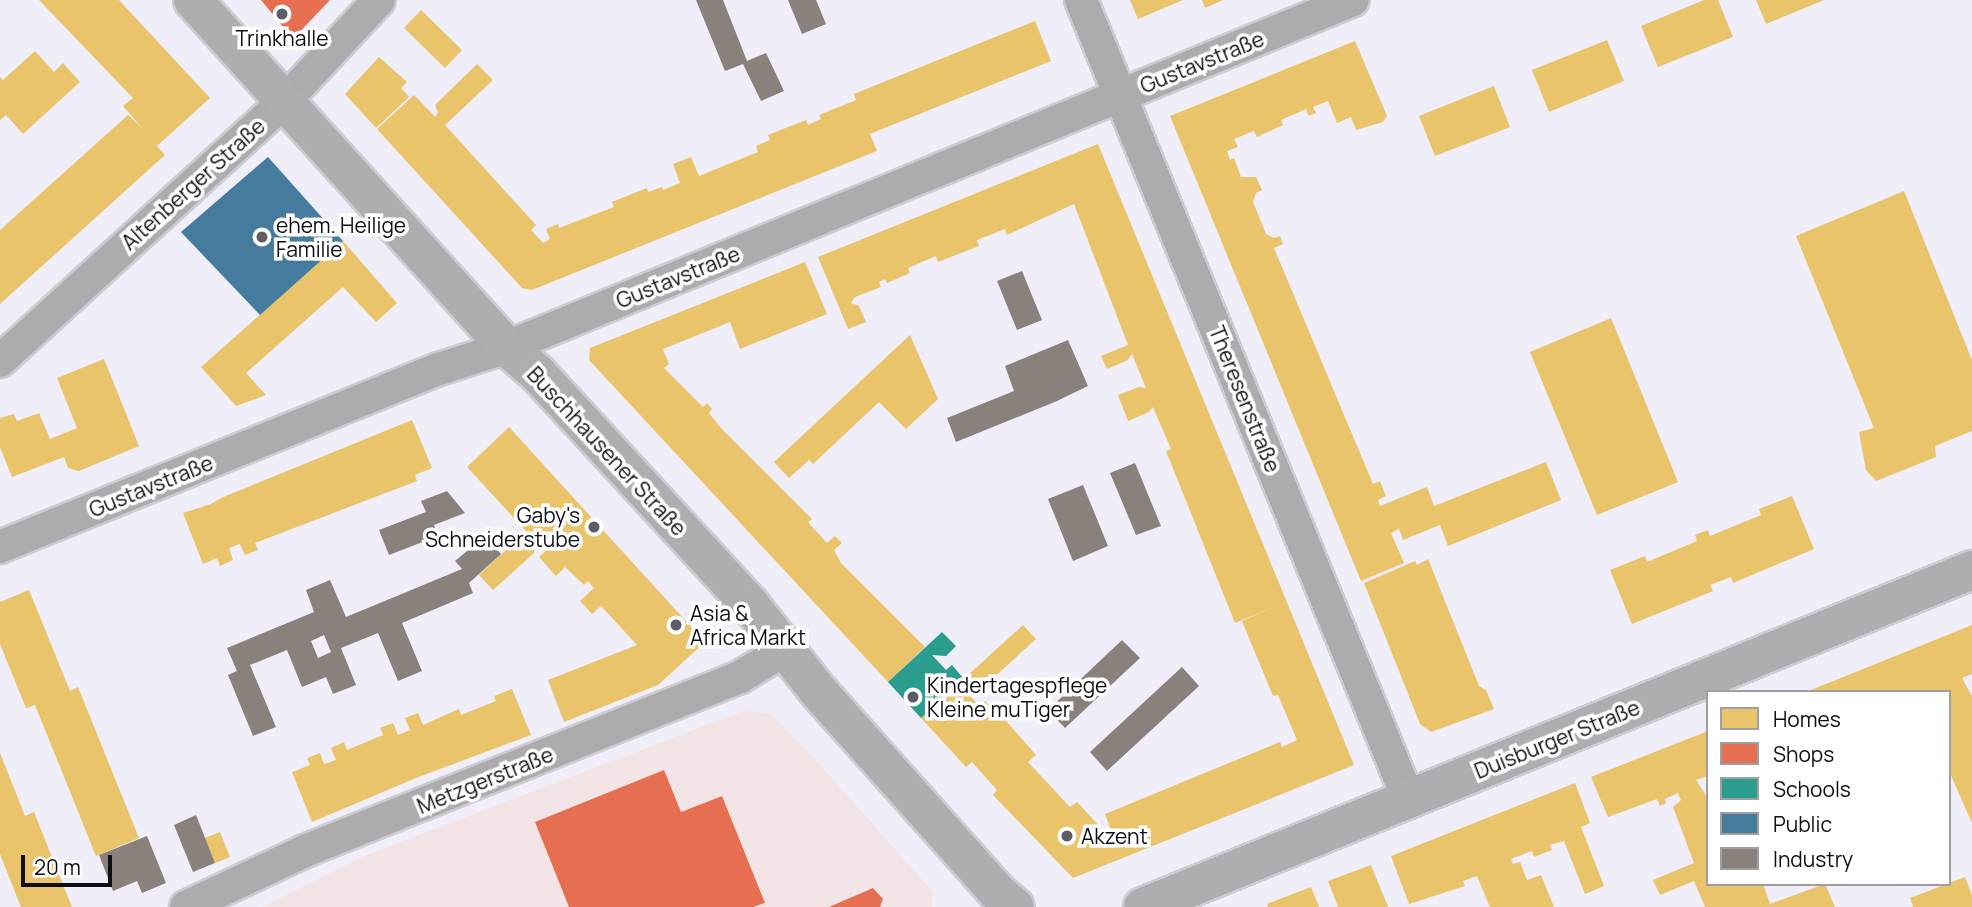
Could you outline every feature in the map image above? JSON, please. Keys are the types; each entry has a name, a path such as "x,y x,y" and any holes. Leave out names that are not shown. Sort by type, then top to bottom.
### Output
{"main road":[{"name":"Buschhausener Straße","path":"193,0 507,347 538,374 751,606 783,651 997,892 1015,907"},
{"name":"Duisburger Straße","path":"1143,907 1972,570"},
{"path":"1218,907 1272,854"}],"street":[{"name":"Altenberger Straße","path":"0,361 284,102 379,0"},
{"name":"Theresenstraße","path":"1081,0 1408,799"},
{"name":"Gustavstraße","path":"0,547 439,369 507,347 1353,0"},
{"name":"Metzgerstraße","path":"186,907 305,851 740,677 783,651"}],"shaded area":[{"path":"746,710 771,714 823,768 933,892 932,907 262,907 362,857"}],"building: Homes":[{"path":"39,0 119,0 210,98 157,146 165,155 0,304 0,230 128,115 142,128 123,106 133,98"},
{"path":"1130,0 1183,0 1138,19"},
{"path":"1202,0 1223,0 1205,8"},
{"path":"1704,0 1718,0 1733,37 1658,67 1641,26"},
{"path":"1756,0 1824,0 1766,24"},
{"path":"421,10 462,50 445,68 404,28"},
{"path":"1035,21 1051,61 870,134 877,151 532,290 522,288 377,129 414,95 435,117 438,113 435,105 477,64 493,80 445,125 536,225 531,230 543,243 550,239 546,229 558,224 559,228 614,207 612,202 647,188 648,192 662,187 663,190 680,183 673,164 691,157 699,176 758,152 756,146 770,140 768,135 806,120 808,125 821,119 819,115 856,100 854,94"},
{"path":"1607,40 1624,81 1549,112 1532,70"},
{"path":"1355,41 1387,116 1383,122 1356,130 1351,117 1337,123 1328,101 1313,107 1316,113 1309,116 1306,109 1281,120 1283,125 1257,137 1254,131 1234,139 1238,147 1227,151 1230,160 1234,158 1241,177 1256,177 1262,190 1256,193 1253,202 1266,234 1274,238 1280,236 1283,244 1274,248 1373,484 1380,481 1386,496 1378,500 1380,506 1427,487 1434,506 1546,462 1561,500 1448,546 1440,525 1403,540 1399,529 1391,533 1404,563 1361,581 1170,116"},
{"path":"35,51 54,72 63,63 80,82 23,134 6,115 0,120 0,77 3,80"},
{"path":"379,57 407,82 401,88 409,97 376,128 345,94"},
{"path":"1494,86 1510,127 1435,156 1419,116"},
{"path":"1098,144 1354,765 1073,878 993,795 997,790 972,762 966,767 921,718 1023,625 1036,639 979,691 965,690 979,706 985,701 993,709 987,714 992,720 999,713 1036,755 1028,762 1070,807 1077,802 1116,844 1105,814 1280,742 1282,747 1297,740 1278,695 1273,696 1242,621 1276,606 1235,623 1166,451 1171,449 1153,407 1149,412 1128,421 1118,395 1139,387 1146,388 1132,354 1128,360 1107,369 1101,356 1128,345 1074,204 1007,235 1005,229 977,240 979,246 938,262 936,256 908,268 910,273 887,283 885,279 879,282 881,287 855,297 851,303 859,306 866,322 848,329 818,257"},
{"path":"1904,191 1972,360 1972,431 1935,446 1936,457 1876,481 1866,470 1859,432 1874,428 1796,236"},
{"path":"343,241 397,303 376,322 343,287 246,373 266,395 236,406 201,367"},
{"path":"805,262 827,314 740,349 730,322 663,349 669,364 664,368 703,407 707,403 712,409 709,413 721,428 812,519 808,522 827,543 835,536 842,543 834,550 841,563 925,647 888,682 589,360 590,348"},
{"path":"1611,318 1678,482 1597,515 1530,352"},
{"path":"910,335 938,399 906,429 879,402 813,464 809,460 789,478 774,462"},
{"path":"104,359 139,446 79,471 68,468 64,457 12,477 0,447 0,418 14,414 17,421 39,413 50,439 77,428 57,378"},
{"path":"412,420 432,468 415,475 417,481 255,543 258,550 245,555 240,544 229,548 233,560 220,566 217,558 203,564 183,513 211,504"},
{"path":"509,427 705,642 658,685 564,722 548,680 637,645 601,606 592,614 580,601 594,588 588,581 584,585 565,567 556,576 539,557 548,549 538,538 534,542 534,553 493,590 479,575 526,531 467,467"},
{"path":"1792,496 1814,549 1733,583 1731,577 1710,585 1713,591 1632,624 1610,570 1645,556 1647,562 1697,541 1695,535 1708,530 1710,536 1761,515 1759,509"},
{"path":"1428,559 1479,686 1486,690 1494,709 1431,732 1420,724 1364,583 1415,561 1417,565"},
{"path":"29,590 70,691 78,687 139,838 96,856 35,705 26,708 0,644 0,602"},
{"path":"1972,625 1972,674 1962,678 1972,696 1972,823 1951,776 1951,690 1811,690"},
{"path":"512,689 531,735 416,778 312,822 292,772 310,765 307,758 320,753 324,764 336,760 331,748 344,742 347,750 383,735 380,728 393,723 398,735 410,730 405,718 418,713 423,725 459,709 461,715 496,701 494,696"},
{"path":"1706,732 1706,777 1696,780 1706,795 1706,886 1764,886 1770,904 1826,886 1835,907 1705,907 1694,881 1660,895 1653,880 1694,863 1673,807 1681,800 1678,793 1665,799 1666,803 1660,806 1657,799 1608,817 1591,777"},
{"path":"0,753 25,816 34,812 72,907 21,907 0,854"},
{"path":"1575,783 1590,823 1581,827 1604,886 1585,894 1564,841 1550,845 1552,850 1534,857 1532,851 1511,859 1513,864 1520,862 1527,880 1541,875 1554,907 1490,907 1477,876 1463,881 1465,886 1409,904 1391,856"},
{"path":"220,832 230,857 215,863 205,838"},
{"path":"1371,865 1388,907 1338,907 1328,881"},
{"path":"1965,877 1972,895 1972,907 1913,907 1910,898 1941,886 1951,886 1951,882"},
{"path":"1311,887 1319,907 1268,907 1267,904"}],"building: Shops":[{"path":"261,0 330,0 293,39"},
{"path":"664,770 681,812 722,796 765,903 753,907 569,907 535,822"},
{"path":"873,888 883,899 880,907 829,907"}],"building: Schools":[{"path":"942,632 956,646 946,656 932,655 946,670 952,665 964,679 921,718 888,682"}],"building: Public":[{"name":"ehem. Heilige Familie","path":"268,157 343,241 260,315 181,232"}],"building: Industry":[{"path":"696,0 723,0 747,61 766,53 784,91 761,101 743,64 725,71"},
{"path":"788,0 816,0 826,24 802,34"},
{"path":"1022,271 1042,320 1017,330 997,281"},
{"path":"1068,340 1088,386 956,442 947,418 1014,391 1005,366"},
{"path":"1135,463 1161,526 1136,535 1110,473"},
{"path":"1083,485 1108,546 1073,561 1048,499"},
{"path":"447,491 465,513 434,525 438,536 389,555 379,530 426,512 421,501"},
{"path":"485,536 501,554 469,583 473,593 402,623 422,671 398,681 378,633 341,648 356,685 333,694 326,677 302,687 287,650 250,665 276,727 253,736 228,675 237,671 227,648 314,612 306,590 330,580 346,617 462,569 455,561","holes":["324,635 331,652 318,658 311,641"]},
{"path":"1122,640 1140,658 1065,728 1048,710"},
{"path":"1182,667 1199,686 1107,771 1090,752"},
{"path":"196,815 215,863 193,872 174,825"},
{"path":"147,836 166,883 142,893 137,881 113,891 99,855"}],"place":[{"name":"Trinkhalle","path":"282,14"},
{"name":"ehem. Heilige Familie","path":"262,237"},
{"name":"Gaby's Schneiderstube","path":"594,527"},
{"name":"Asia & Africa Markt","path":"676,625"},
{"name":"Kindertagespflege Kleine muTiger","path":"913,697"},
{"name":"Akzent","path":"1067,836"}]}
